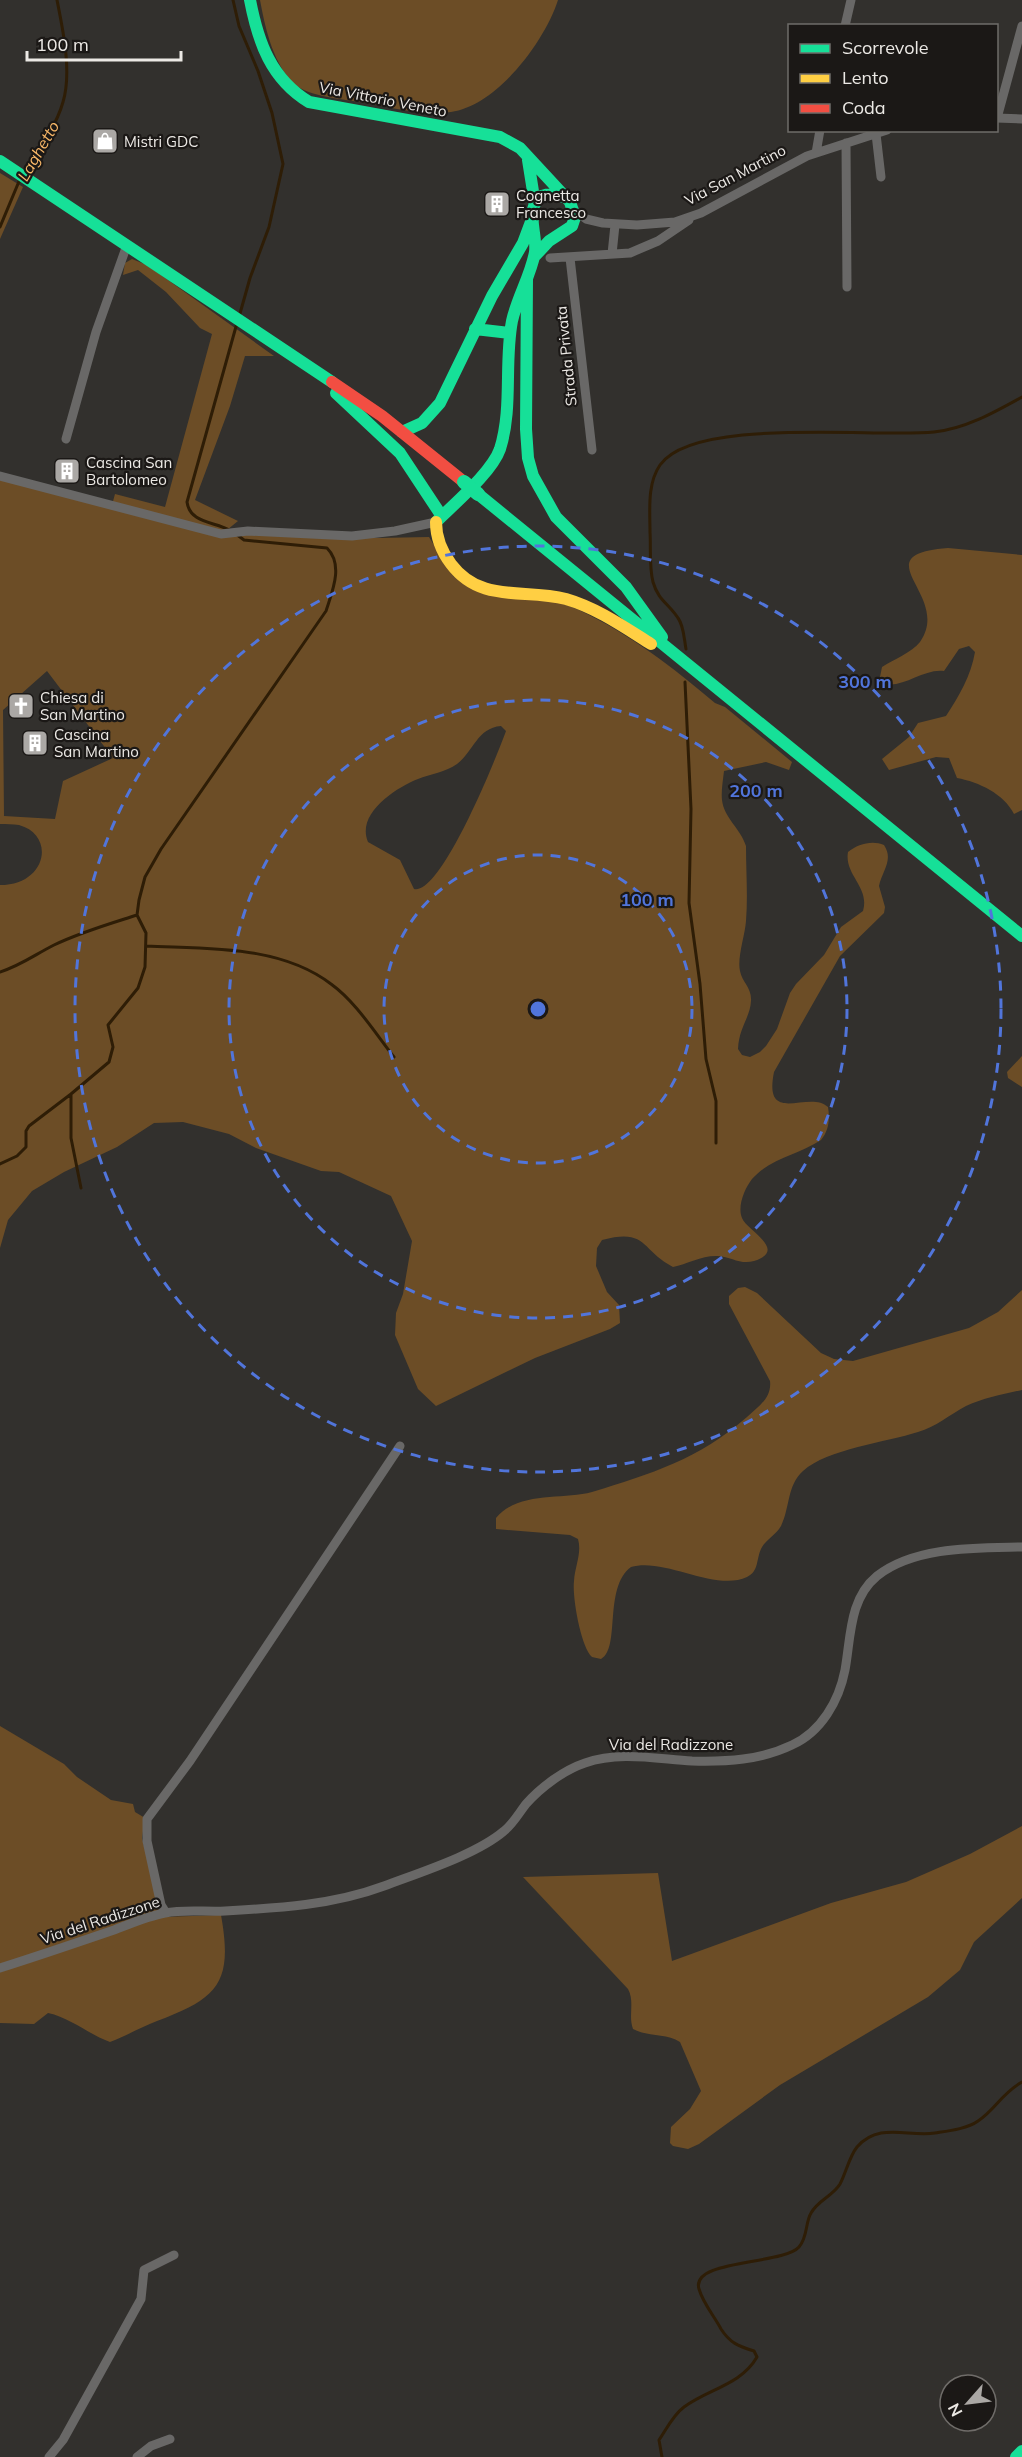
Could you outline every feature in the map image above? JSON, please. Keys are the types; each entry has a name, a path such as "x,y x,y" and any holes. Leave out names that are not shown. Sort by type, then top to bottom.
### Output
{"main road":[{"name":"Via Vittorio Veneto","path":"250,0 269,61 282,82 299,97 309,102 500,137 511,142 528,158"},
{"path":"528,158 565,197 574,210 574,221 569,229 555,236 534,257"},
{"path":"439,519 479,479 499,451 506,421 510,333 516,305 527,279 536,243 533,222 535,204 528,158"},
{"path":"6,165 225,309 402,432 1022,936"},
{"path":"535,204 541,197 549,194 565,197"},
{"path":"533,222 543,234 555,236"},
{"path":"402,432 422,423 440,403 475,329 533,222"},
{"path":"527,279 526,434 528,458 533,476 556,517 626,587 678,657"},
{"path":"475,329 510,333"},
{"path":"262,334 338,394 394,446 412,468 439,519 437,536 445,555 471,585 485,590 548,595 581,605 645,640 713,694 725,695"},
{"path":"1016,2457 1022,2451"}],"street":[{"path":"844,24 850,0"},
{"path":"998,114 1021,33"},
{"path":"998,118 1022,119"},
{"path":"816,153 820,132"},
{"name":"Via San Martino","path":"574,210 583,218 594,222 615,225 660,225 695,216 816,153 882,132"},
{"path":"876,134 881,177"},
{"path":"846,143 847,287"},
{"path":"550,258 630,253 678,229 695,216"},
{"name":"Via San Martino","path":"569,229 594,222"},
{"path":"612,254 615,225"},
{"path":"66,439 96,332 127,245"},
{"name":"Strada Privata","path":"570,258 592,450"},
{"path":"0,476 54,492 225,534 248,531 352,536 395,531 439,519"},
{"path":"166,1912 161,1905 147,1841 147,1819 190,1761 400,1446"},
{"name":"Via del Radizzone","path":"0,1968 166,1912 285,1907 332,1901 387,1885 461,1855 493,1839 504,1831 536,1794 569,1770 585,1763 604,1758 642,1756 694,1761 745,1759 768,1755 805,1738 830,1711 844,1672 849,1630 865,1589 878,1576 921,1556 949,1549 1022,1547"},
{"path":"49,2457 63,2440 141,2299 144,2270 174,2255"},
{"path":"137,2457 151,2446 170,2439"}],"shaded area":[{"path":"260,0 558,0 552,16 531,52 502,85 468,107 451,112 428,113 333,98 297,86 284,72 274,53"},
{"path":"0,173 23,187 0,239"},
{"path":"132,259 147,265 274,356 245,356 230,406 195,500 238,521 222,534 429,537 454,577 549,599 597,619 633,640 667,664 715,703 725,707 792,762 789,770 766,762 724,771 723,806 746,846 747,912 739,966 750,992 751,1001 739,1041 738,1049 742,1055 750,1057 766,1046 777,1029 790,993 796,984 824,955 841,927 863,911 863,895 850,868 848,852 870,843 884,845 887,850 888,861 879,886 885,907 884,913 840,956 774,1072 772,1089 775,1098 781,1102 790,1103 820,1103 828,1107 829,1120 826,1133 821,1140 767,1166 752,1179 742,1197 742,1218 767,1246 764,1256 745,1262 712,1256 673,1267 636,1239 617,1237 602,1240 597,1248 596,1266 607,1292 619,1305 620,1323 535,1358 436,1406 418,1389 395,1335 396,1313 403,1294 412,1241 391,1196 339,1172 321,1171 256,1148 229,1134 183,1122 154,1123 117,1147 64,1172 32,1191 8,1220 0,1248 0,885 16,883 28,877 36,869 41,859 42,848 31,830 19,825 0,824 0,480 112,505 115,494 165,507 212,334 200,328 166,292 138,270 123,275 125,263","holes":["47,671 113,758 63,781 55,819 4,816 3,710","501,726 506,731 501,745 453,849 439,871 425,885 414,889 400,860 368,842 366,832 372,812 380,803 409,783 453,767 463,759 481,735"]},
{"path":"948,548 1022,555 1022,810 1014,814 1004,800 990,790 974,782 957,778 949,758 936,757 889,770 882,759 909,737 918,723 946,716 971,669 975,652 969,646 959,649 944,671 928,673 895,684 879,682 882,667 917,646 927,625 926,608 909,568 911,559 923,552"},
{"path":"1022,1056 1022,1087 1008,1078 1007,1072"},
{"path":"745,1287 757,1293 821,1353 834,1359 853,1361 969,1328 998,1312 1022,1290 1022,1390 973,1403 925,1430 858,1447 814,1463 803,1471 794,1483 781,1526 763,1546 754,1572 747,1577 720,1580 659,1566 631,1567 622,1577 617,1589 607,1653 601,1659 592,1657 584,1643 574,1598 578,1539 570,1535 496,1529 496,1518 505,1509 528,1500 592,1492 674,1464 711,1444 756,1410 767,1397 770,1381 729,1304 729,1296 738,1288"},
{"path":"0,1726 64,1764 77,1777 111,1800 133,1804 135,1812 145,1818 142,1838 162,1917 221,1915 225,1957 217,1985 208,1995 178,2013 110,2042 48,2013 34,2024 0,2023"},
{"path":"1022,1826 1022,1898 974,1942 960,1970 928,1997 780,2085 699,2144 688,2149 673,2146 670,2143 671,2127 690,2109 701,2091 680,2042 669,2037 633,2029 628,1989 523,1877 658,1873 672,1961 831,1903 906,1882 970,1854"}],"waterway":[{"name":"Laghetto","path":"24,171 56,120 66,90 66,51 57,0"},
{"path":"233,0 239,26 258,71 272,113 283,164 269,227 250,278 239,317"},
{"name":"Laghetto","path":"0,227 20,179"},
{"path":"231,531 198,518 189,509 187,502 237,323"},
{"path":"686,649 680,621 655,588 651,564 650,506 653,480 660,465 679,450 709,440 788,432 934,432 979,419 1022,397"},
{"path":"71,1094 109,1062 113,1047 108,1025 138,988 145,967 146,933 137,915 145,877 161,849 326,611 331,596 336,570 335,562 327,548 244,540 236,534"},
{"path":"685,682 691,809 689,903 700,984 706,1059 716,1101 716,1143"},
{"path":"0,972 64,940 137,915"},
{"path":"146,946 243,951 289,962 311,971 349,1000 394,1057"},
{"path":"0,1164 17,1156 26,1147 26,1131 29,1126 71,1094 71,1138 81,1188"},
{"path":"662,2457 659,2440 680,2410 742,2374 757,2357 754,2351 735,2343 724,2334 701,2294 700,2279 709,2272 722,2267 775,2257 790,2253 799,2247 804,2239 811,2213 837,2188 854,2151 866,2139 894,2132 935,2133 974,2124 1022,2082"}],"traffic: fast":[{"path":"250,0 257,30 268,58 285,82 309,102 500,137 520,148 570,202 575,217 572,226 549,241 534,257"},
{"path":"528,160 535,204"},
{"path":"0,161 332,382"},
{"path":"437,521 481,477 500,449 506,418 512,321 535,252 533,211 536,201 542,196 551,194 564,197"},
{"path":"402,432 422,423 440,403 492,296 523,243 532,219"},
{"path":"527,279 526,429 528,458 533,476 556,517 626,587 662,637"},
{"path":"475,329 510,333"},
{"path":"336,393 400,453 441,515"},
{"path":"464,482 478,494"},
{"path":"478,494 1022,936"},
{"path":"1016,2457 1022,2451"}],"traffic: slow":[{"path":"436,522 442,550 463,577 476,585 489,590 566,599 610,618 651,644"}],"traffic: jam":[{"path":"332,382 382,416 464,482"}],"place":[{"name":"Mistri GDC","path":"105,141"},
{"name":"Cognetta Francesco","path":"497,204"},
{"name":"Cascina San Bartolomeo","path":"67,471"},
{"name":"Chiesa di San Martino","path":"21,706"},
{"name":"Cascina San Martino","path":"35,743"}]}
